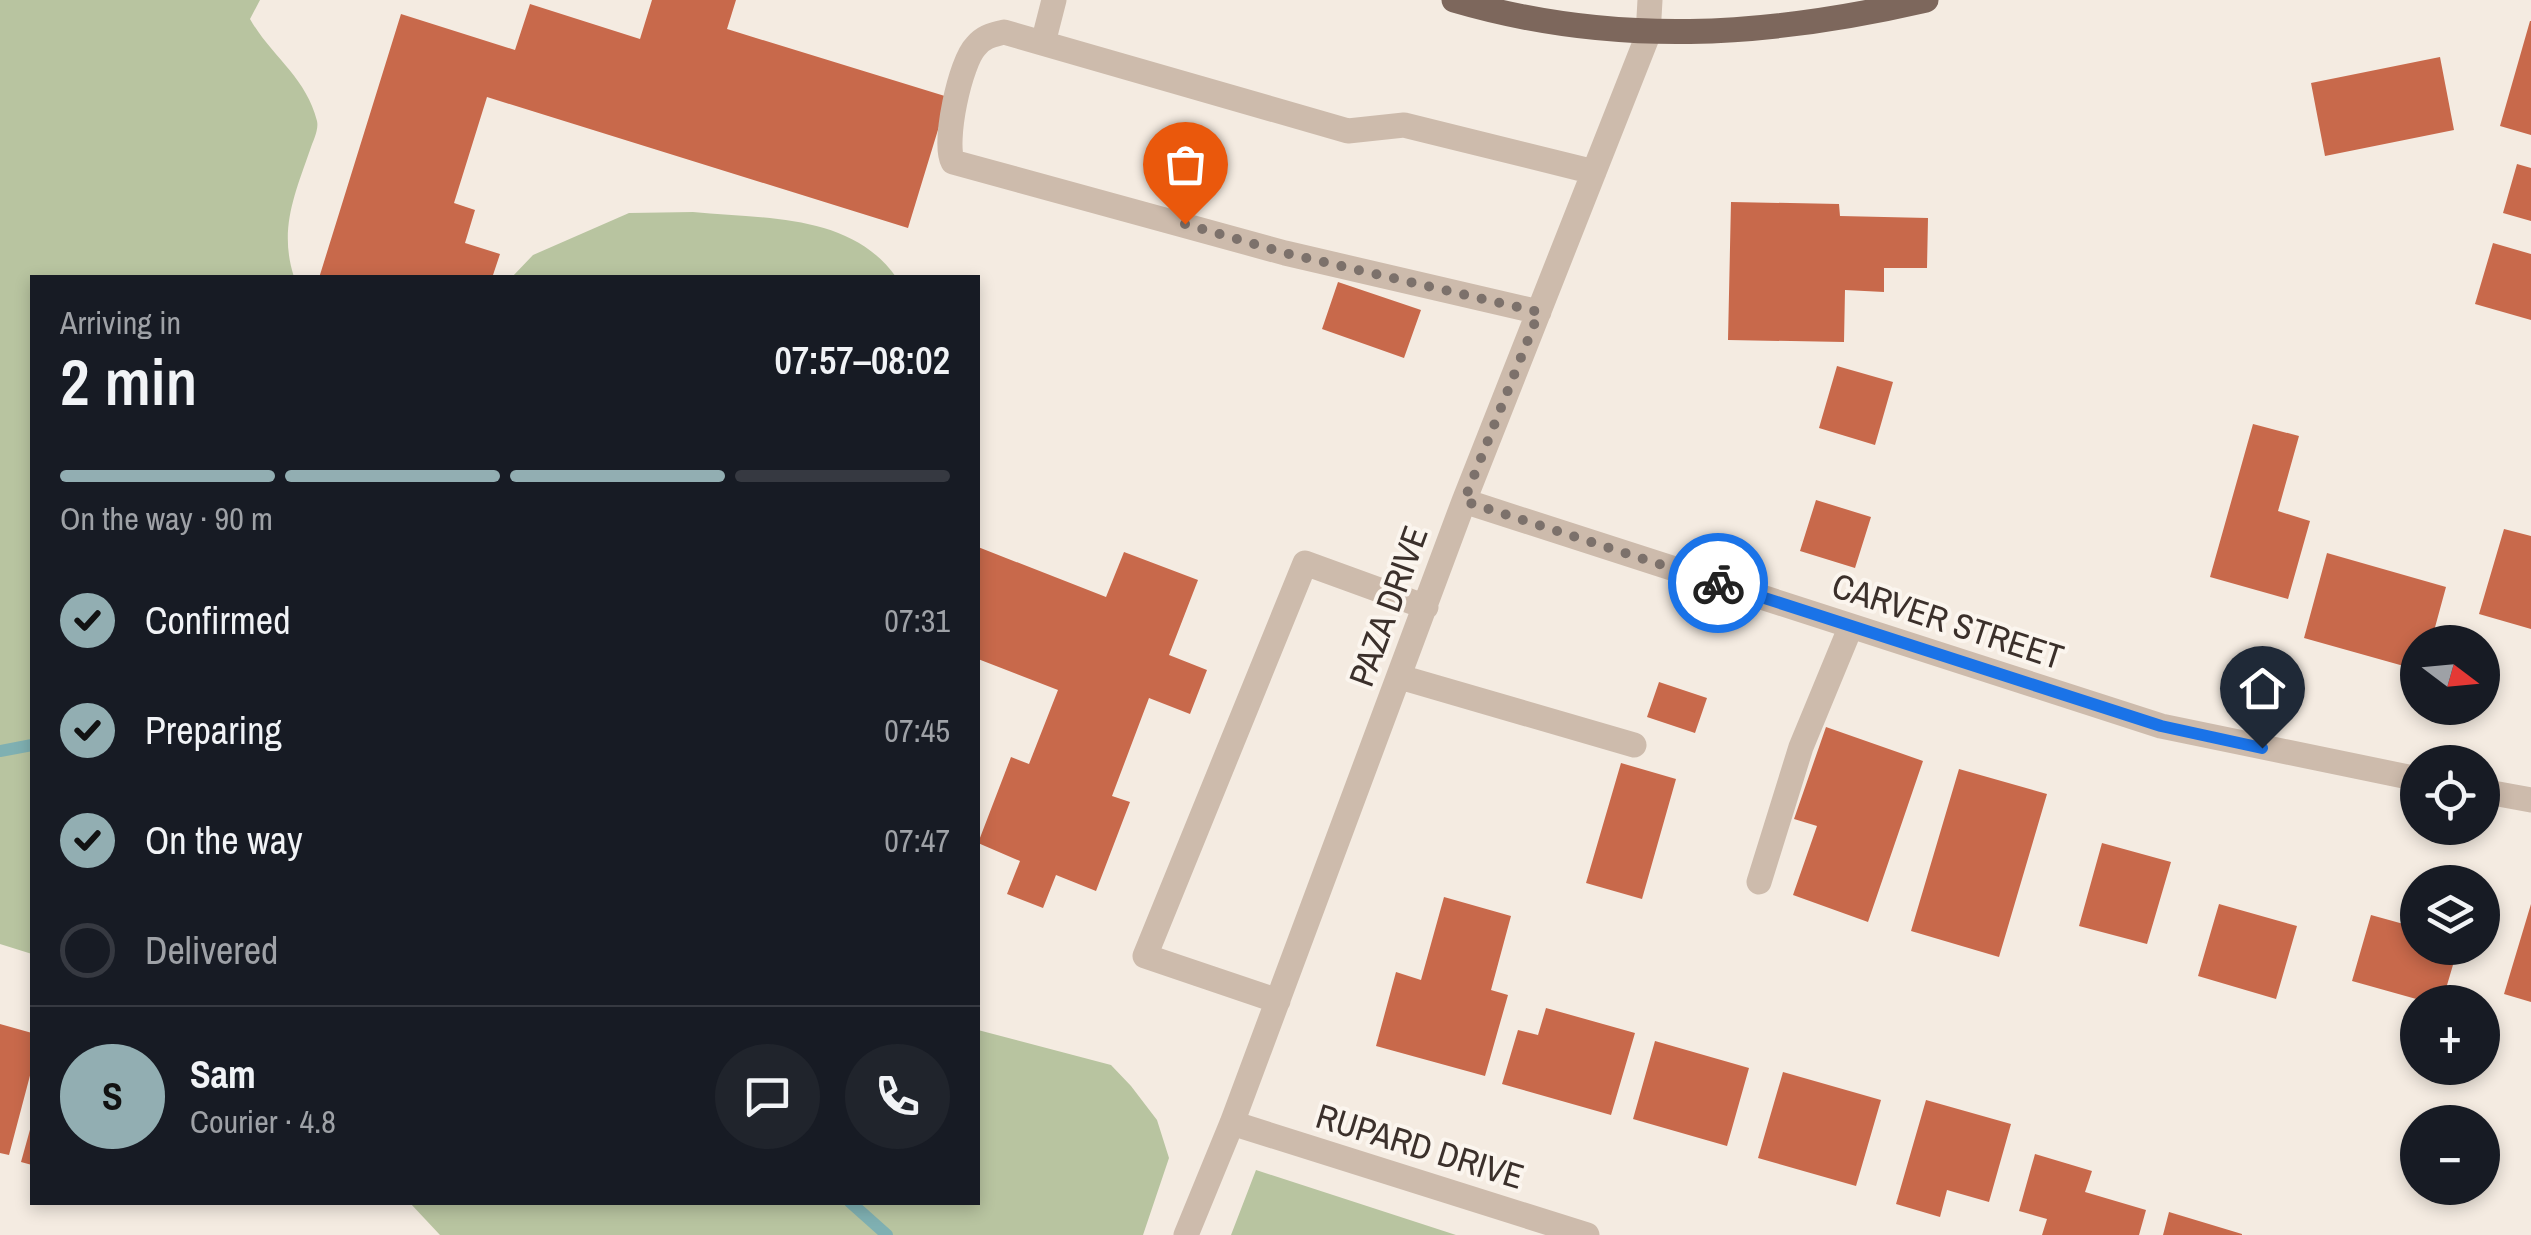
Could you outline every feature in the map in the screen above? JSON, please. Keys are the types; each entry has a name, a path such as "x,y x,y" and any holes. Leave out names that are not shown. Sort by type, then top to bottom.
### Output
{"main road":[{"path":"1454,0 1648,35 1786,28 1926,0"}],"street":[{"path":"1043,43 1054,0"},
{"name":"PAZA DRIVE","path":"1186,1235 1278,1002 1464,501 1648,35 1650,0"},
{"path":"1539,312 1285,253 953,162 948,152 950,137 973,48 988,36 1004,32 1348,130 1404,124 1594,172"},
{"name":"CARVER STREET","path":"1464,501 2161,726 2400,775"},
{"path":"1278,1002 1146,956 1305,562 1426,607"},
{"path":"1759,882 1801,747 1851,626"},
{"path":"1400,677 1634,745"},
{"path":"2500,794 2531,800"},
{"name":"RUPARD DRIVE","path":"1232,1123 1587,1235"}],"green space":[{"path":"0,0 260,0 250,19 297,79 317,124 290,213 288,244 294,275 30,275 30,953 0,944"},
{"path":"693,212 804,223 855,241 877,256 894,275 514,275 533,255 629,213"},
{"path":"980,1031 1111,1065 1157,1120 1169,1158 1143,1235 440,1235 412,1205 980,1205"},
{"path":"1256,1170 1456,1235 1231,1235"}],"building":[{"path":"652,0 736,0 727,29 948,97 908,228 487,97 454,203 475,210 465,243 500,254 493,275 320,275 401,14 515,50 530,4 640,39"},
{"path":"2531,21 2531,135 2500,126"},
{"path":"2440,57 2454,130 2325,156 2311,83"},
{"path":"2517,164 2531,168 2531,221 2503,213"},
{"path":"1731,202 1839,204 1840,216 1928,218 1927,268 1884,268 1884,292 1845,290 1844,342 1728,340"},
{"path":"2493,243 2531,254 2531,320 2475,304"},
{"path":"1338,282 1421,310 1404,358 1322,329"},
{"path":"1837,366 1893,382 1875,445 1819,428"},
{"path":"2253,424 2299,436 2278,511 2310,521 2288,599 2210,577"},
{"path":"1816,500 1871,517 1855,568 1800,551"},
{"path":"2504,529 2531,536 2531,629 2479,614"},
{"path":"980,548 1106,597 1124,552 1198,580 1169,655 1207,670 1190,714 1149,698 1112,796 1130,802 1096,891 1056,875 1043,908 1007,894 1020,861 980,844 980,838 1011,757 1029,764 1058,690 980,660"},
{"path":"2327,553 2446,587 2436,625 2400,625 2400,665 2304,638"},
{"path":"1659,682 1707,698 1695,733 1647,717"},
{"path":"1826,727 1923,761 1868,922 1793,895 1817,826 1794,819"},
{"path":"1621,763 1676,779 1642,899 1586,883"},
{"path":"1959,769 2047,794 1999,957 1911,931"},
{"path":"2102,843 2171,862 2147,944 2079,926"},
{"path":"1444,897 1511,916 1491,990 1508,995 1485,1076 1376,1046 1396,972 1421,980"},
{"path":"2219,904 2297,926 2276,999 2198,976"},
{"path":"2531,904 2531,1002 2504,994"},
{"path":"2371,915 2400,923 2400,965 2453,965 2447,985 2400,985 2400,994 2352,981"},
{"path":"1546,1008 1635,1033 1611,1115 1502,1084 1518,1030 1538,1035"},
{"path":"0,1024 30,1032 30,1076 9,1155 0,1153"},
{"path":"1655,1041 1749,1068 1727,1146 1633,1119"},
{"path":"1783,1072 1881,1100 1856,1186 1758,1158"},
{"path":"1926,1100 2011,1124 1989,1202 1947,1190 1940,1217 1896,1204"},
{"path":"30,1130 30,1164 21,1162"},
{"path":"2035,1154 2092,1171 2085,1192 2146,1210 2139,1235 2042,1235 2047,1219 2019,1211"},
{"path":"2169,1212 2242,1234 2242,1235 2163,1235"}],"waterway":[{"path":"0,751 30,745"},
{"path":"853,1205 887,1235"}],"way so far":[{"path":"1185,224 1285,253 1539,312 1464,501 1718,583"}],"route":[{"path":"1718,583 2161,726 2262,748"}]}
